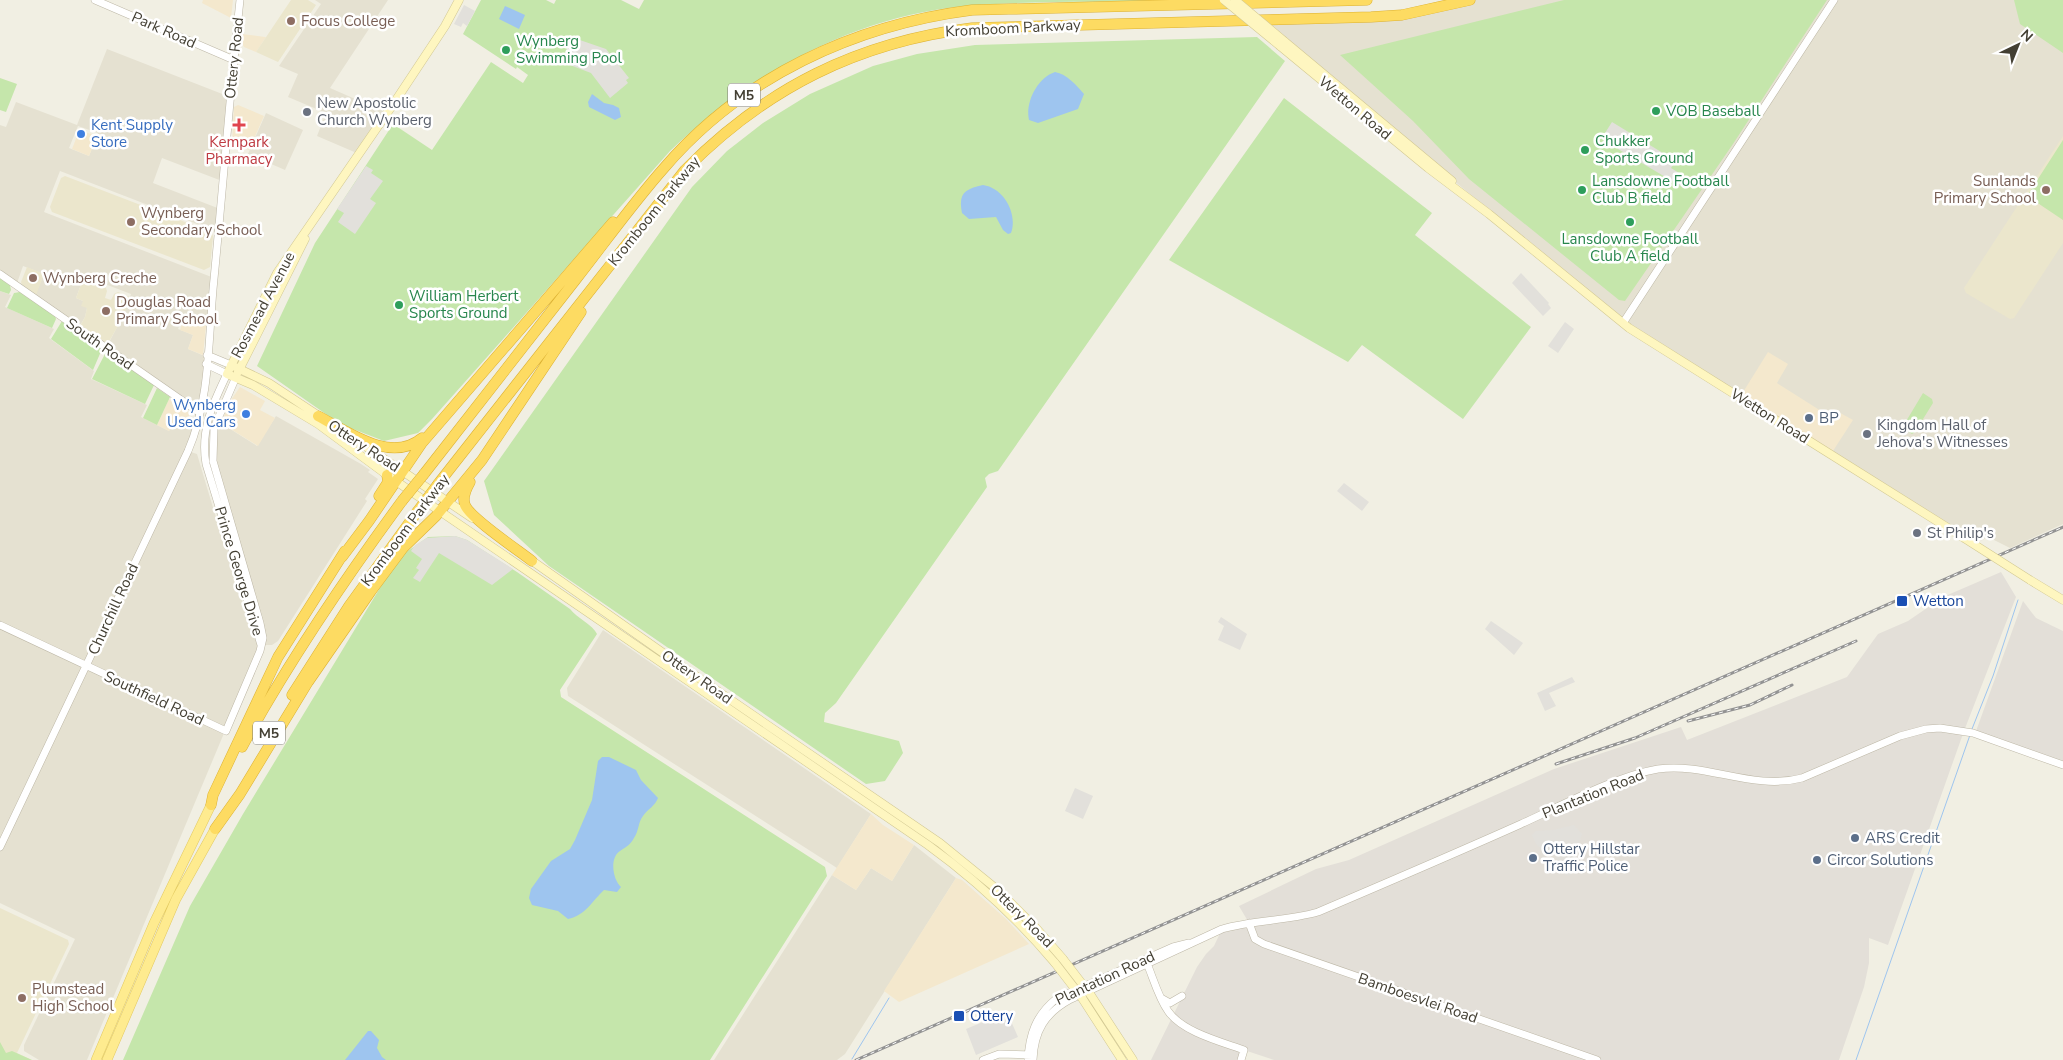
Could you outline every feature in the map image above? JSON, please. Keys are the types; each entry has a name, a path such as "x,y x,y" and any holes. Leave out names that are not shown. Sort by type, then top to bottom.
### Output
{"highway":[{"name":"Kromboom Parkway","path":"211,806 256,722 307,637 402,501 656,178 712,120 746,93 826,48 906,22 951,13 1002,9 1367,0"},
{"name":"Kromboom Parkway","path":"215,829 318,654 362,587 438,484 685,170 743,118 785,89 816,72 858,54 933,33 972,28 1371,17 1402,14 1470,0"},
{"path":"342,557 437,424 641,189 656,178"},
{"path":"532,560 469,512 465,506 465,491 482,460 632,237"},
{"path":"318,416 360,438 395,449 416,443 437,424"},
{"path":"215,829 240,794 308,682 377,583 403,548 440,511 482,460"},
{"path":"211,806 213,795 278,657 388,482 387,475"}],"main road":[{"name":"Rosmead Avenue","path":"227,374 277,273 314,222 440,34 459,0"},
{"name":"Wetton Road","path":"1224,0 1282,43"},
{"name":"Wetton Road","path":"1235,0 1282,43 1428,168 1489,214 1623,323 2063,600"},
{"name":"Rosmead Avenue","path":"236,377 314,222"},
{"name":"Ottery Road","path":"231,365 269,384 404,471 703,681 940,842 998,891 1036,928 1090,994 1133,1060"},
{"name":"Ottery Road","path":"227,374 253,385 318,424 397,482 932,848 966,874 1002,906 1055,963 1082,998 1122,1060"},
{"name":"M5","path":"96,1060 154,923 211,806"},
{"name":"M5","path":"107,1060 173,906 215,829"}],"street":[{"name":"Park Road","path":"95,0 234,60"},
{"name":"Ottery Road","path":"227,374 206,364 240,0"},
{"path":"1623,323 1834,0"},
{"name":"South Road","path":"0,274 200,414"},
{"name":"Ottery Road","path":"207,355 231,365"},
{"name":"Churchill Road","path":"0,846 188,451 200,414 206,364"},
{"name":"Prince George Drive","path":"227,374 210,409 204,436 205,458 222,519 262,645"},
{"name":"Prince George Drive","path":"236,377 214,428 212,444 213,461 263,634 262,645"},
{"name":"Southfield Road","path":"0,625 226,732 262,645"},
{"name":"Plantation Road","path":"1029,1058 1033,1030 1042,1012 1051,1003 1066,994 1146,962 1173,947 1222,929 1249,923 1306,916 1318,912 1580,797 1636,775 1658,770 1686,770 1764,782 1787,782 1802,778 1900,736 1926,729 1940,728 1973,733 2063,765"},
{"name":"Bamboesvlei Road","path":"1249,923 1255,938 1264,944 1597,1060"},
{"path":"1146,962 1169,1014 1177,1021 1211,1039 1244,1050 1242,1060"},
{"path":"1161,997 1170,1003 1182,996"},
{"path":"984,1060 999,1054 1015,1054 1029,1058"}],"shaded area":[{"path":"203,0 233,0 231,18 202,3"},
{"name":"Focus College","path":"291,0 308,0 316,5 278,62 256,52"},
{"path":"315,0 388,0 330,88 387,113 359,154 317,136 326,113 288,97 298,74 279,66 321,4"},
{"path":"1460,0 2063,0 2063,524 2010,548 1988,537 1975,544 1621,320 1261,20 1389,15"},
{"path":"464,5 475,11 467,26 463,23 461,27 454,24"},
{"path":"242,34 266,37 256,52 244,47 241,42"},
{"path":"571,37 606,49 629,78 626,80 628,83 610,98 591,73 562,62"},
{"path":"107,49 230,97 222,181 162,158 153,183 220,209 218,232 60,171 44,212 214,278 210,324 184,314 178,329 193,335 188,349 207,357 200,414 106,348 123,316 131,294 84,276 76,298 83,301 87,308 85,317 78,329 34,298 44,274 23,266 17,283 0,275 0,125 6,127 16,102 77,125","holes":["78,126 98,133 89,156 69,148"]},
{"path":"238,105 264,116 249,150 232,143 234,107"},
{"path":"266,113 303,130 285,170 248,154"},
{"path":"1612,122 1676,161 1671,168 1689,179 1684,188 1618,149 1622,143 1605,133"},
{"path":"79,131 97,136 89,156 72,149"},
{"name":"Sunlands Primary School","path":"2063,136 2063,243 2014,318 2010,319 1966,293 1964,288"},
{"path":"366,166 373,170 371,173 383,181 370,199 376,203 355,234 338,222 344,213 337,209"},
{"name":"Wynberg Secondary School","path":"65,176 211,232 213,236 210,267 204,270 52,212 50,207 61,178"},
{"name":"Wynberg Creche","path":"27,267 44,274 36,295 22,286 21,282"},
{"path":"1521,273 1549,303 1551,308 1543,316 1512,283"},
{"name":"Douglas Road Primary School","path":"83,279 106,288 105,298 111,300 114,294 118,292 130,297 123,317 107,345 80,326 87,308 81,306 83,301 76,298"},
{"path":"0,291 11,295 5,307 54,329 49,338 94,371 91,379 147,405 141,417 169,431 175,418 196,428 188,451 197,454 217,521 222,520 259,639 215,471 216,420 257,446 276,416 361,464 378,479 365,499 367,501 278,641 272,645 261,645 87,1060 39,1060 24,1051 24,1045 75,939 0,903"},
{"path":"184,318 206,326 203,355 188,349 193,335 180,330"},
{"path":"1565,322 1574,329 1558,353 1548,346"},
{"path":"1768,352 1788,364 1777,383 1829,416 1833,409 1853,420 1831,454 1740,397"},
{"name":"Wynberg Used Cars","path":"240,387 265,401 260,410 275,418 258,446 221,423 231,400"},
{"path":"169,399 188,412 190,425 176,418 169,431 157,425"},
{"path":"1344,483 1369,502 1362,511 1337,491"},
{"path":"455,536 467,540 513,569 492,585 439,553 420,582 413,578 419,570 416,568 422,559 411,551 415,545 427,538"},
{"path":"2001,572 2016,597 1964,731 1888,945 1869,938 1869,963 1864,987 1839,1060 1274,1060 1244,1050 1241,1060 1151,1060 1197,967 1214,946 1222,929 1249,923 1239,906 1316,869 1349,860 1554,769 1681,727 1687,740 1847,677 1878,634 1908,621 1943,597"},
{"path":"2023,601 2036,618 2063,631 2063,765 1975,734"},
{"path":"1221,617 1247,634 1240,650 1218,640 1224,626 1218,622"},
{"path":"1491,621 1523,643 1514,655 1485,629"},
{"path":"603,630 871,814 837,868 568,696 567,688"},
{"path":"1572,677 1575,682 1549,693 1556,706 1545,711 1537,693"},
{"path":"1075,788 1093,796 1083,819 1065,811"},
{"path":"871,814 883,825 914,845 892,881 871,868 856,890 832,875"},
{"path":"1574,825 1582,834 1570,876 1565,875 1553,852 1544,851 1536,844 1532,835 1536,831 1553,830"},
{"path":"914,845 956,878 845,1054 837,1060 714,1060 832,875 856,890 871,868 892,881"},
{"path":"956,878 962,880 1006,919 1029,944 899,1002 884,991"},
{"name":"Plumstead High School","path":"0,908 68,940 69,944 17,1053 32,1060 0,1060"},
{"path":"1007,1012 1018,1037 976,1055 966,1029"}],"green space":[{"name":"William Herbert Sports Ground","path":"481,0 546,0 554,4 556,0 621,0 639,9 644,0 1173,0 1017,3 965,6 923,12 883,22 843,36 806,53 734,97 670,151 432,419 418,433 384,441 340,424 257,366 315,243 393,124 432,150 491,62 523,83 528,75 463,34"},
{"name":"Chukker Sports Ground","path":"1564,0 1827,0 1733,144 1625,301 1619,300 1469,179 1413,121 1340,55"},
{"path":"2014,0 2063,0 2063,53 2020,24"},
{"path":"1257,37 1285,61 998,471 989,474 985,478 987,487 836,703 825,713 824,722 899,741 903,753 885,781 866,784 549,566 494,515 484,481 692,187 727,151 763,123 810,94 873,66 917,54 975,45"},
{"path":"0,78 17,84 6,112 0,110"},
{"path":"1284,98 1432,213 1415,235 1531,327 1463,419 1362,345 1348,362 1169,260"},
{"path":"2063,140 2063,220 2027,196"},
{"path":"0,278 10,285 11,290 9,294 0,291"},
{"path":"20,292 55,316 56,319 52,328 7,308 14,293"},
{"path":"62,321 102,349 93,370 51,339"},
{"path":"106,352 154,385 145,404 92,379"},
{"path":"157,388 170,397 157,425 143,418"},
{"path":"1923,393 1932,399 1933,403 1912,434 1902,428"},
{"path":"455,536 467,540 517,572 570,609 597,634 560,690 561,697 825,867 827,876 710,1060 123,1060 190,906 243,814 389,573 402,555 428,537"},
{"path":"0,1042 6,1053 12,1051 32,1060 0,1060"}],"water":[{"path":"505,6 525,15 519,29 499,19"},
{"path":"1055,72 1067,77 1084,94 1078,109 1038,123 1029,120 1029,106 1034,92 1043,80"},
{"path":"592,94 604,103 619,108 621,117 615,120 589,107 588,102"},
{"path":"983,185 997,191 1008,203 1013,218 1011,233 1008,234 1003,230 996,217 969,219 962,213 961,201 964,193 967,190"},
{"path":"602,757 609,757 636,770 641,780 658,798 641,818 637,832 628,846 620,851 614,859 614,874 621,887 617,892 604,890 584,911 568,919 558,911 532,905 529,898 531,889 551,861 570,849 575,840 592,800 598,761"},
{"path":"368,1031 371,1031 379,1040 377,1048 386,1060 345,1060"}],"waterway":[{"path":"1972,729 1993,676 2018,600"},
{"path":"1856,1060 1970,735"},
{"path":"852,1059 889,998"}],"railway":[{"path":"856,1060 2063,527"},
{"path":"1556,764 1635,738 1856,641"},
{"path":"1688,721 1750,705 1792,685"}],"place":[{"name":"Focus College","path":"291,21"},
{"name":"Wynberg Swimming Pool","path":"506,50"},
{"name":"VOB Baseball","path":"1656,111"},
{"name":"New Apostolic Church Wynberg","path":"307,112"},
{"name":"Kempark Pharmacy","path":"239,125"},
{"name":"Kent Supply Store","path":"81,134"},
{"name":"Chukker Sports Ground","path":"1585,150"},
{"name":"Lansdowne Football Club B field","path":"1582,190"},
{"name":"Sunlands Primary School","path":"2046,190"},
{"name":"Wynberg Secondary School","path":"131,222"},
{"name":"Lansdowne Football Club A field","path":"1630,222"},
{"name":"Wynberg Creche","path":"33,278"},
{"name":"William Herbert Sports Ground","path":"399,305"},
{"name":"Douglas Road Primary School","path":"106,311"},
{"name":"Wynberg Used Cars","path":"246,414"},
{"name":"BP","path":"1809,418"},
{"name":"Kingdom Hall of Jehova's Witnesses","path":"1867,434"},
{"name":"St Philip's","path":"1917,533"},
{"name":"Wetton","path":"1902,601"},
{"name":"ARS Credit","path":"1855,838"},
{"name":"Ottery Hillstar Traffic Police","path":"1533,858"},
{"name":"Circor Solutions","path":"1817,860"},
{"name":"Plumstead High School","path":"22,998"},
{"name":"Ottery","path":"959,1016"}]}
